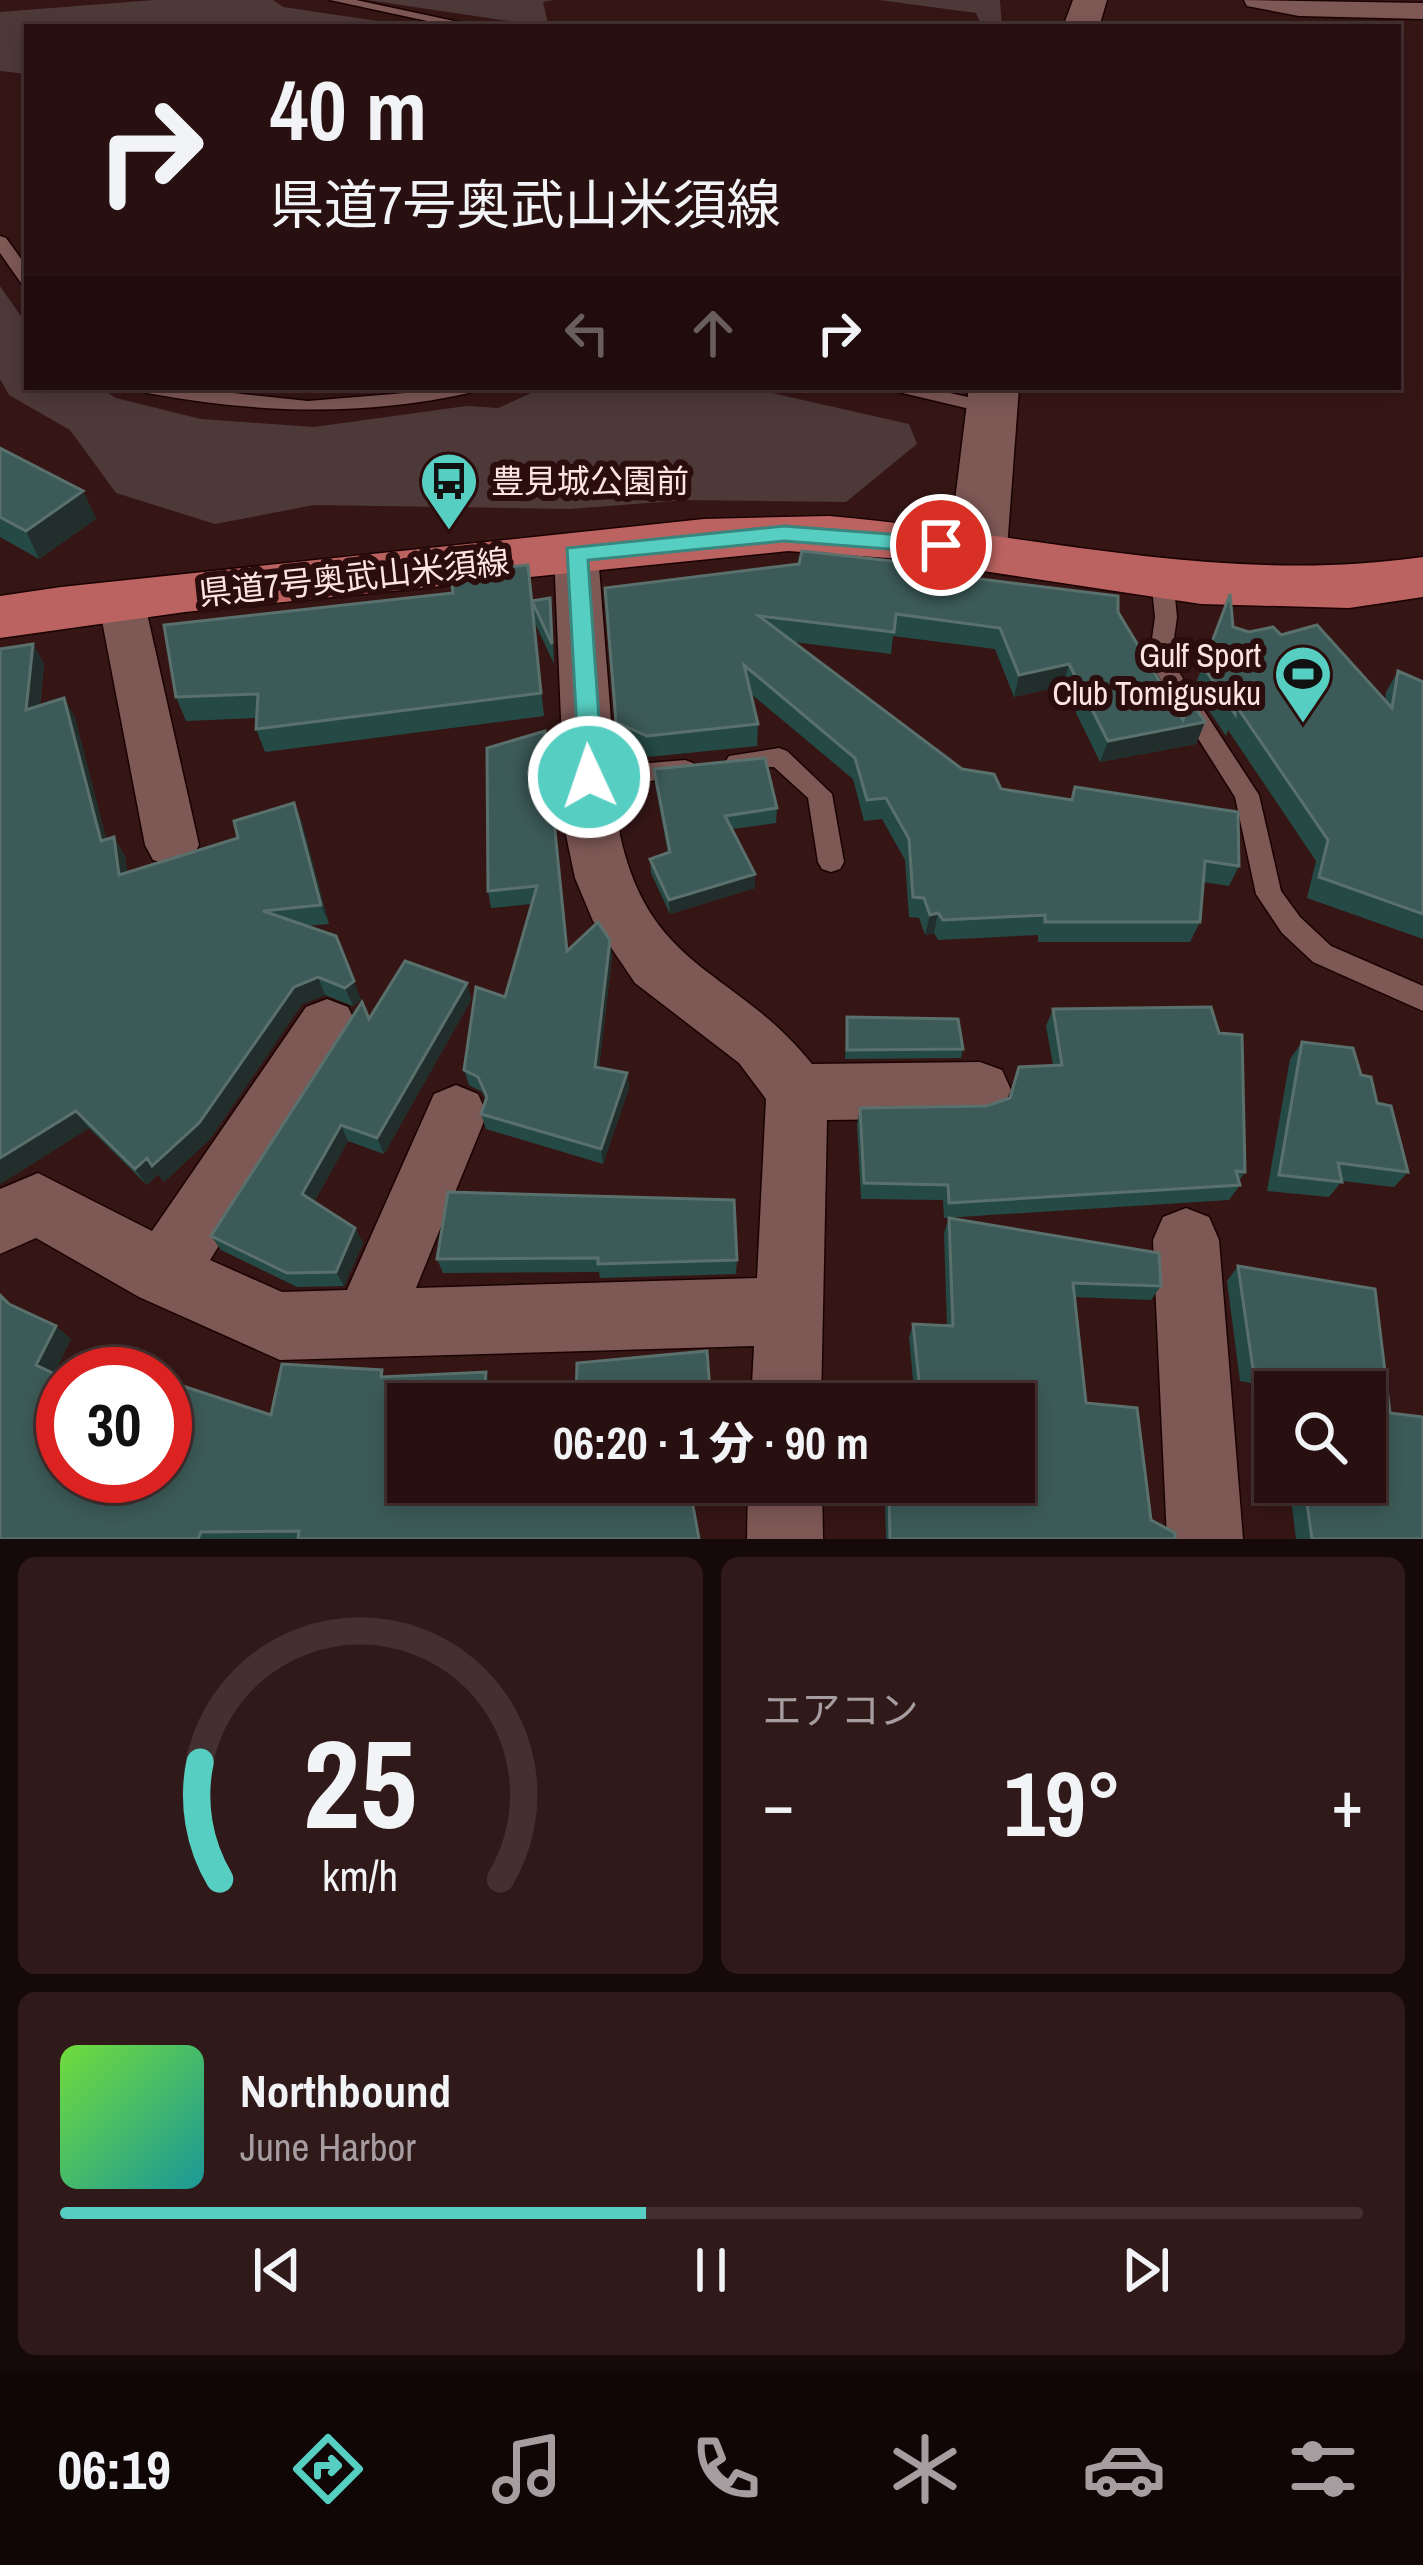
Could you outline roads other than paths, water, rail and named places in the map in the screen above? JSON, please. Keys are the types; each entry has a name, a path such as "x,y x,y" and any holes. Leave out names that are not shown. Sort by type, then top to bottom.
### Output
{"main road":[{"name":"県道7号奥武山米須線","path":"0,617 122,600 784,534 978,549 1162,578 1260,586 1411,587"}],"street":[{"path":"1257,0 1345,18 1423,11"},
{"path":"978,549 992,398"},
{"path":"576,554 593,835 602,878 621,921 655,966 760,1044 797,1092 786,1383"},
{"path":"122,600 172,844"},
{"path":"164,1273 327,1025"},
{"path":"797,1092 980,1090"},
{"path":"368,1322 456,1114"},
{"path":"0,1222 38,1204 164,1273 280,1326 786,1311"},
{"path":"1186,1240 1205,1539"},
{"path":"785,1503 785,1539"}],"lane":[{"path":"336,0 460,24"},
{"path":"0,242 24,275"},
{"path":"164,390 274,409 426,398 457,390"},
{"path":"925,390 992,398"},
{"path":"1162,578 1166,617 1160,661 1247,795 1269,894 1322,954 1423,1000"},
{"path":"589,777 778,757 820,794 831,862"}],"place":[{"name":"豊見城公園前","path":"449,532"},
{"name":"Gulf Sport Club Tomigusuku","path":"1303,725"}]}
